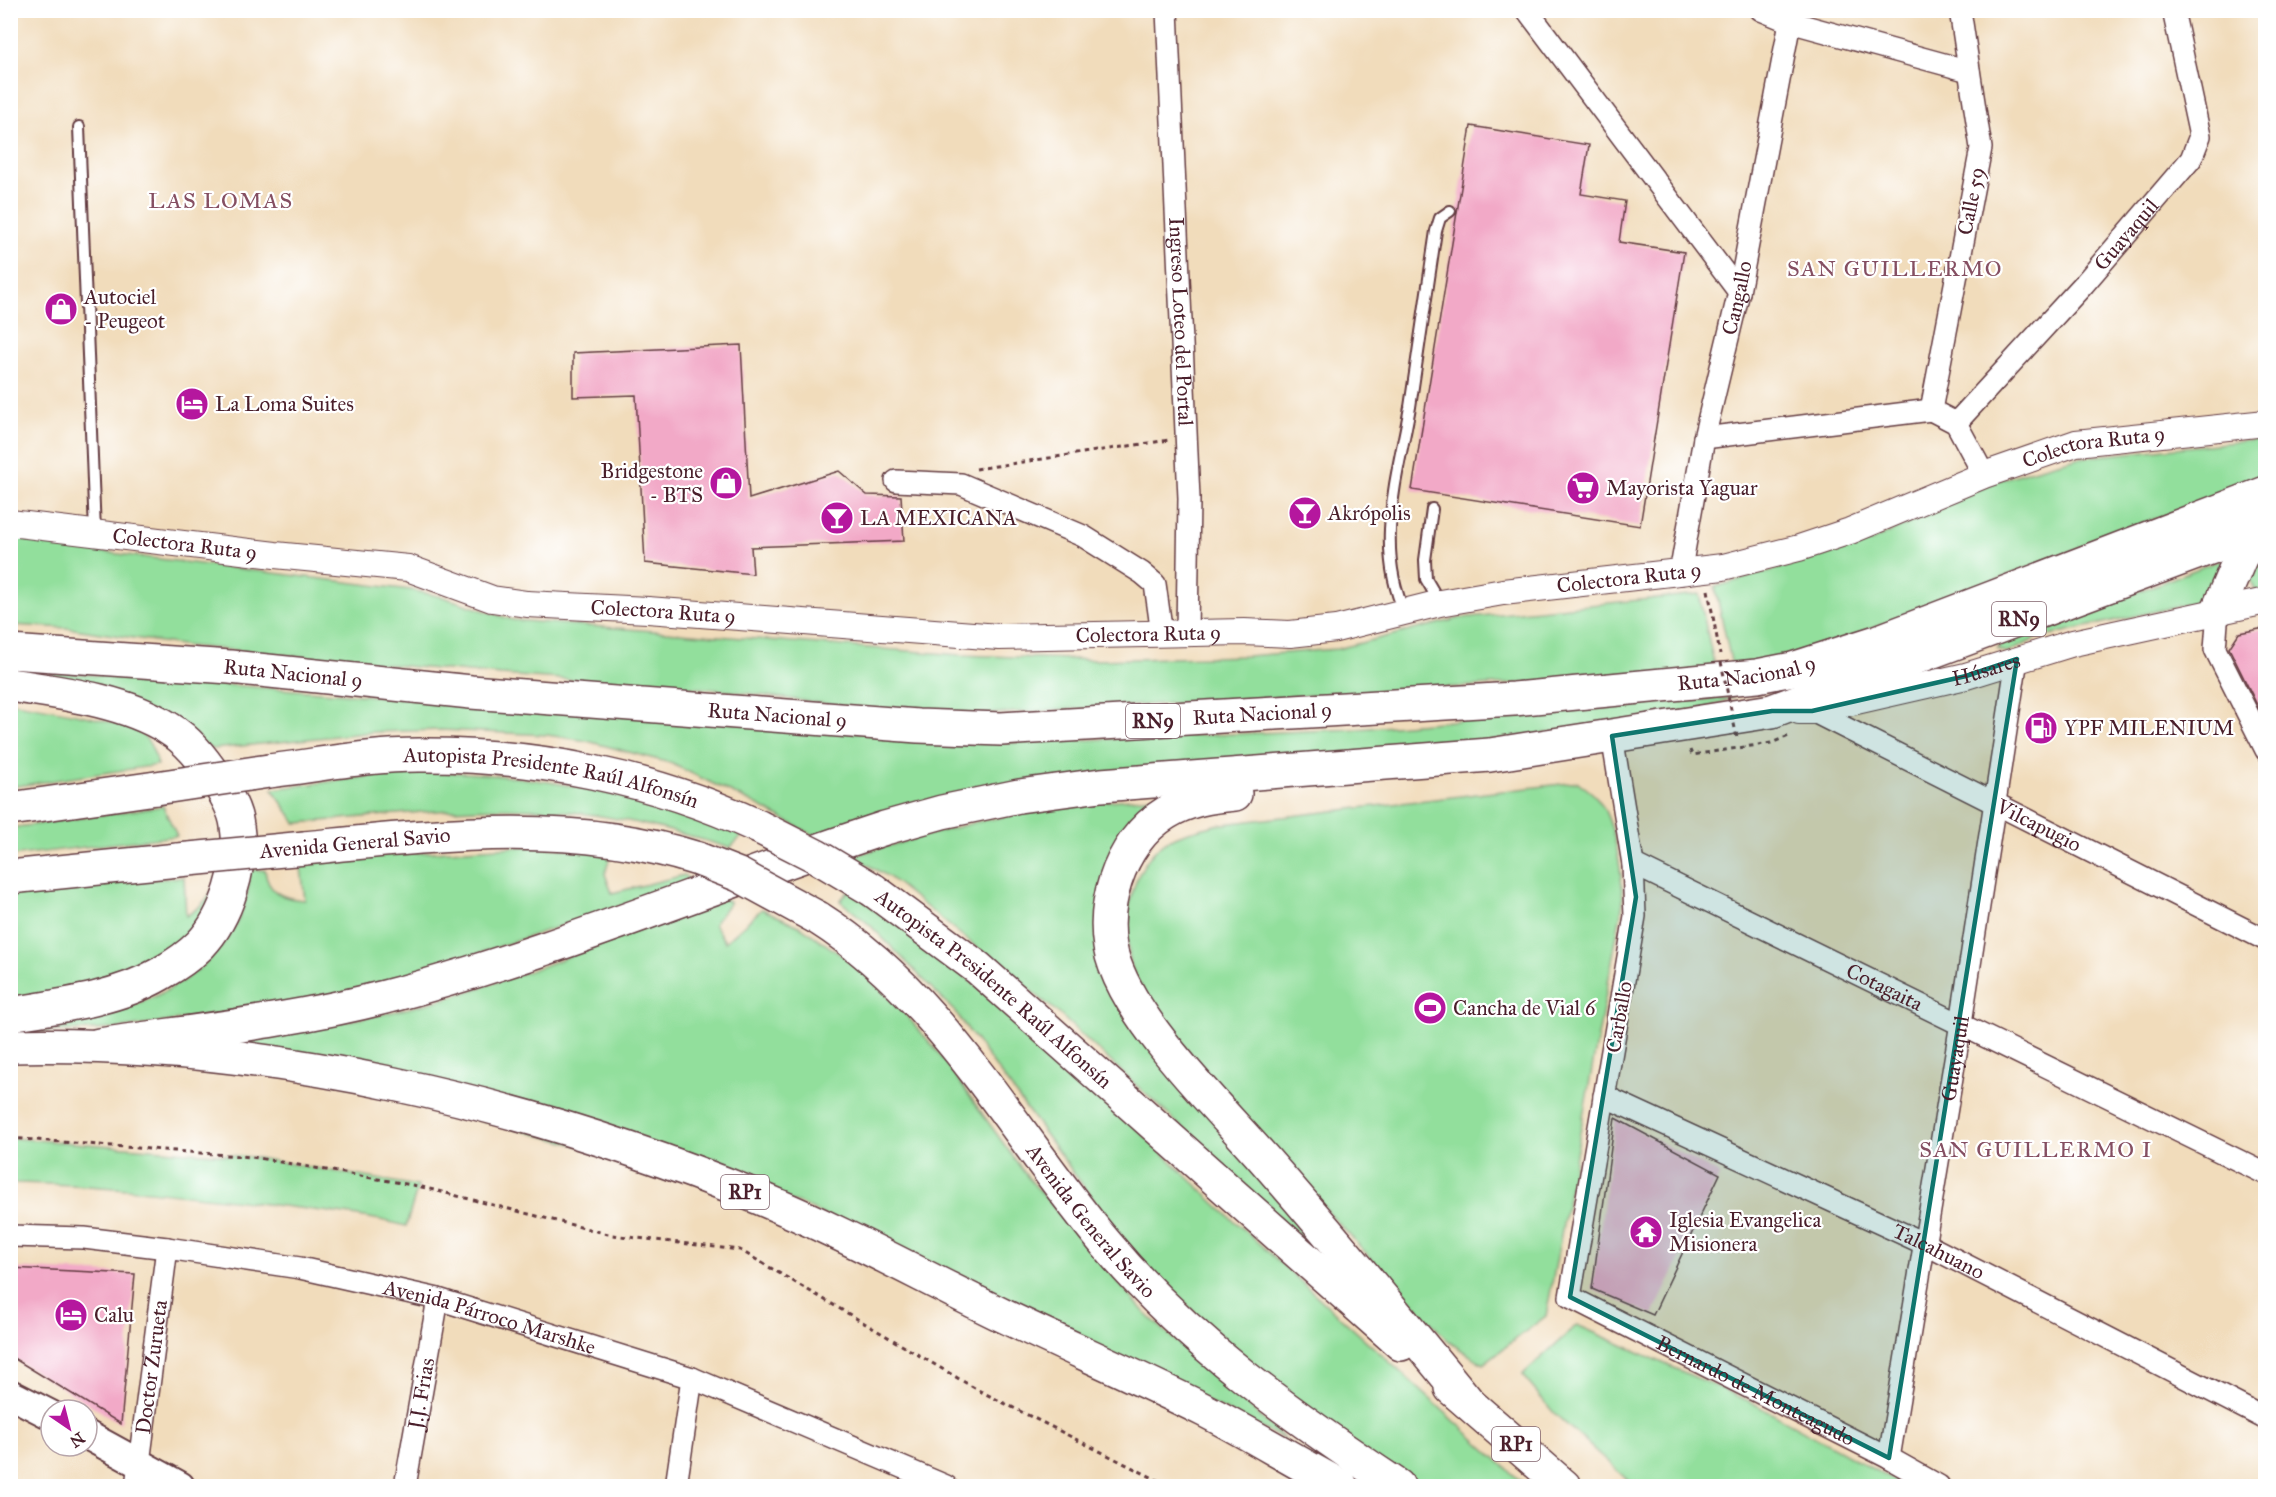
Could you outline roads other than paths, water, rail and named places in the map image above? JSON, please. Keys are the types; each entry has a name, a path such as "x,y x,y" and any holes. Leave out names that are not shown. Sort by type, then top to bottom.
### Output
{"highway":[{"name":"Ruta Nacional 9","path":"10,652 230,667 471,692 918,726 1001,729 1514,699 1709,682 1793,669 1877,642 2265,493"},
{"name":"Ruta Nacional 9","path":"99,1045 263,1021 384,997 492,966 835,844 942,812 1019,796 1101,785 1490,755 1612,736 1780,723 2264,527"},
{"path":"2218,610 2241,556 2264,527"},
{"path":"10,638 107,642 230,667"},
{"path":"10,685 52,691 110,705 168,728 196,752 225,793 237,825 238,841 232,883 217,922 200,945 182,960 150,980 130,987 10,1014"},
{"name":"Autopista Presidente Raúl Alfonsín","path":"19,806 391,756 451,755 555,765 640,783 693,800 759,827 816,856 873,890 978,968 1468,1402"},
{"path":"1468,1402 1353,1261 1183,1066 1146,1020 1116,968 1110,952 1107,921 1116,878 1136,840 1163,814 1193,800 1404,778 1448,771 1490,755"},
{"name":"Avenida General Savio","path":"10,877 444,834 541,834 624,839 698,859 739,875 818,918 854,942 877,962 954,1044 1050,1174 1107,1246 1174,1317 1286,1410 1398,1486"},
{"name":"RN9","path":"10,1046 99,1045"},
{"name":"RP1","path":"99,1045 226,1057 402,1086 526,1116 698,1173 810,1221 1207,1412 1341,1486"},
{"name":"RP1","path":"1468,1402 1564,1486"}],"main road":[{"path":"13,1395 39,1409"},
{"path":"99,1444 138,1475 180,1486"}],"street":[{"name":"Ingreso Loteo del Portal","path":"1167,10 1189,498 1175,634"},
{"path":"1527,10 1739,292"},
{"path":"1761,10 1790,22 1970,71"},
{"name":"Calle 59","path":"1930,410 1982,148 1960,10"},
{"name":"Guayaquil","path":"1956,423 2084,284 2191,159 2200,136 2173,10"},
{"name":"Cangallo","path":"1680,573 1704,438 1739,292 1790,22"},
{"path":"1704,438 1930,410 1956,423 1984,475"},
{"name":"Colectora Ruta 9","path":"10,523 264,554 408,568 492,599 527,604 648,610 999,637 1290,634 1336,629 1405,614 1440,603 1503,592 1723,567 1799,548 1913,506 1984,475 2076,443 2265,423"},
{"path":"896,481 961,484 1083,536 1142,573 1155,584 1175,634"},
{"name":"Húsares","path":"1780,723 1812,711 1966,676 2073,643 2265,601"},
{"path":"2218,610 2215,650 2265,750"},
{"name":"Guayaquil","path":"1888,1458 1961,1023 2017,659"},
{"name":"Vilcapugio","path":"1812,711 2265,940"},
{"name":"Carballo","path":"1570,1298 1634,928 1636,897 1633,864 1612,736"},
{"name":"Cotagaita","path":"1633,864 2265,1174"},
{"name":"Talcahuano","path":"1604,1096 1923,1243 2265,1419"},
{"name":"Avenida Párroco Marshke","path":"10,1236 84,1238 167,1248 300,1268 438,1299 692,1378 945,1486"},
{"name":"Doctor Zurueta","path":"138,1475 167,1248"},
{"name":"Bernardo de Monteagudo","path":"1570,1298 1939,1486"},
{"name":"J.J. Frias","path":"405,1486 438,1299"},
{"path":"676,1486 692,1378"}],"lane":[{"path":"79,127 95,532"},
{"path":"1405,614 1391,576 1389,517 1410,407 1436,231 1440,218 1449,211"},
{"path":"1432,509 1425,560 1426,579 1440,603"}],"place":[{"name":"Autociel - Peugeot","path":"61,309"},
{"name":"La Loma Suites","path":"192,404"},
{"name":"Bridgestone - BTS","path":"726,483"},
{"name":"Mayorista Yaguar","path":"1583,488"},
{"name":"Akrópolis","path":"1305,513"},
{"name":"LA MEXICANA","path":"837,518"},
{"name":"YPF MILENIUM","path":"2041,728"},
{"name":"Cancha de Vial 6","path":"1430,1008"},
{"name":"Iglesia Evangelica Misionera","path":"1646,1232"},
{"name":"Calu","path":"71,1315"}],"district":[{"name":"LAS LOMAS","path":"221,200"},
{"name":"SAN GUILLERMO","path":"1895,268"},
{"name":"SAN GUILLERMO I","path":"2036,1149"}]}
